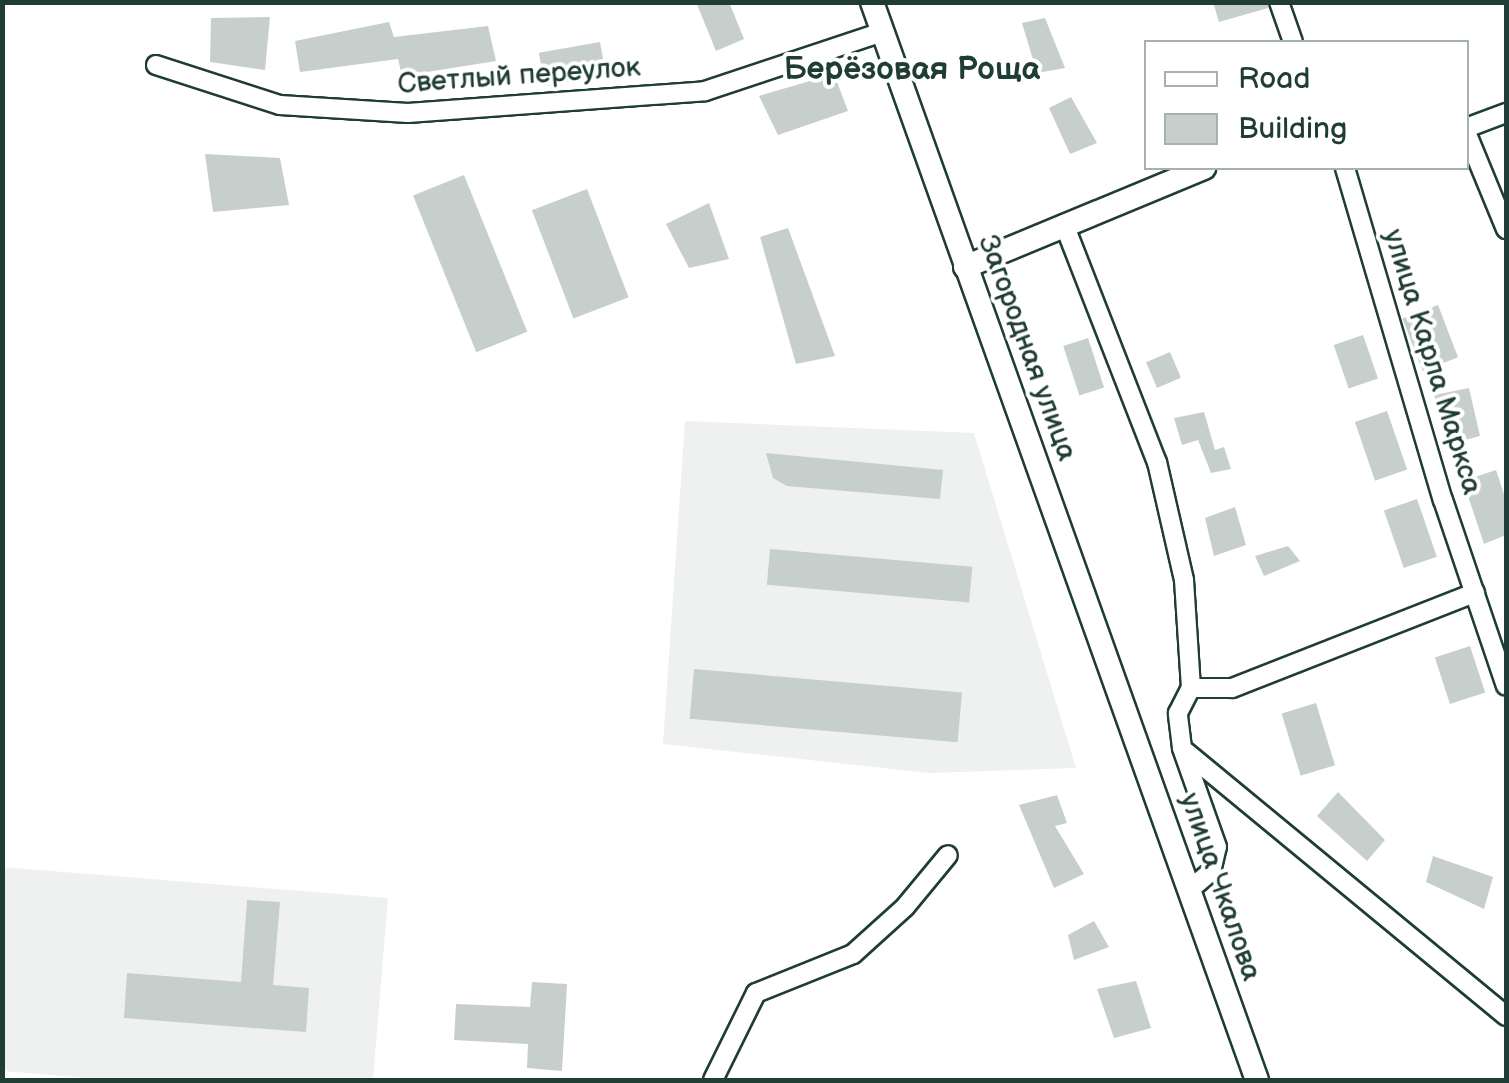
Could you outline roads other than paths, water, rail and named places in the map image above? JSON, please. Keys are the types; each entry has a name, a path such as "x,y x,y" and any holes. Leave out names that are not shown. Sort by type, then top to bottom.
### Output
{"street":[{"name":"Загородная улица","path":"872,2 1128,714"},
{"path":"1279,2 1291,40"},
{"name":"Светлый переулок","path":"156,65 280,105 408,113 705,91 882,32"},
{"path":"1469,129 1506,113"},
{"path":"1469,137 1506,229"},
{"path":"965,267 1199,170"},
{"name":"улица Карла Маркса","path":"1347,170 1506,686"},
{"path":"1064,224 1157,462 1184,580 1191,688 1178,713 1182,748 1217,847 1211,872 1188,890"},
{"path":"1191,688 1232,688 1475,593"},
{"name":"улица Чкалова","path":"1128,714 1256,1080"},
{"path":"1182,748 1506,1016"},
{"path":"713,1080 756,993 853,954 904,908 948,855"}],"district":[{"name":"Берёзовая Роща","path":"912,70"}]}
